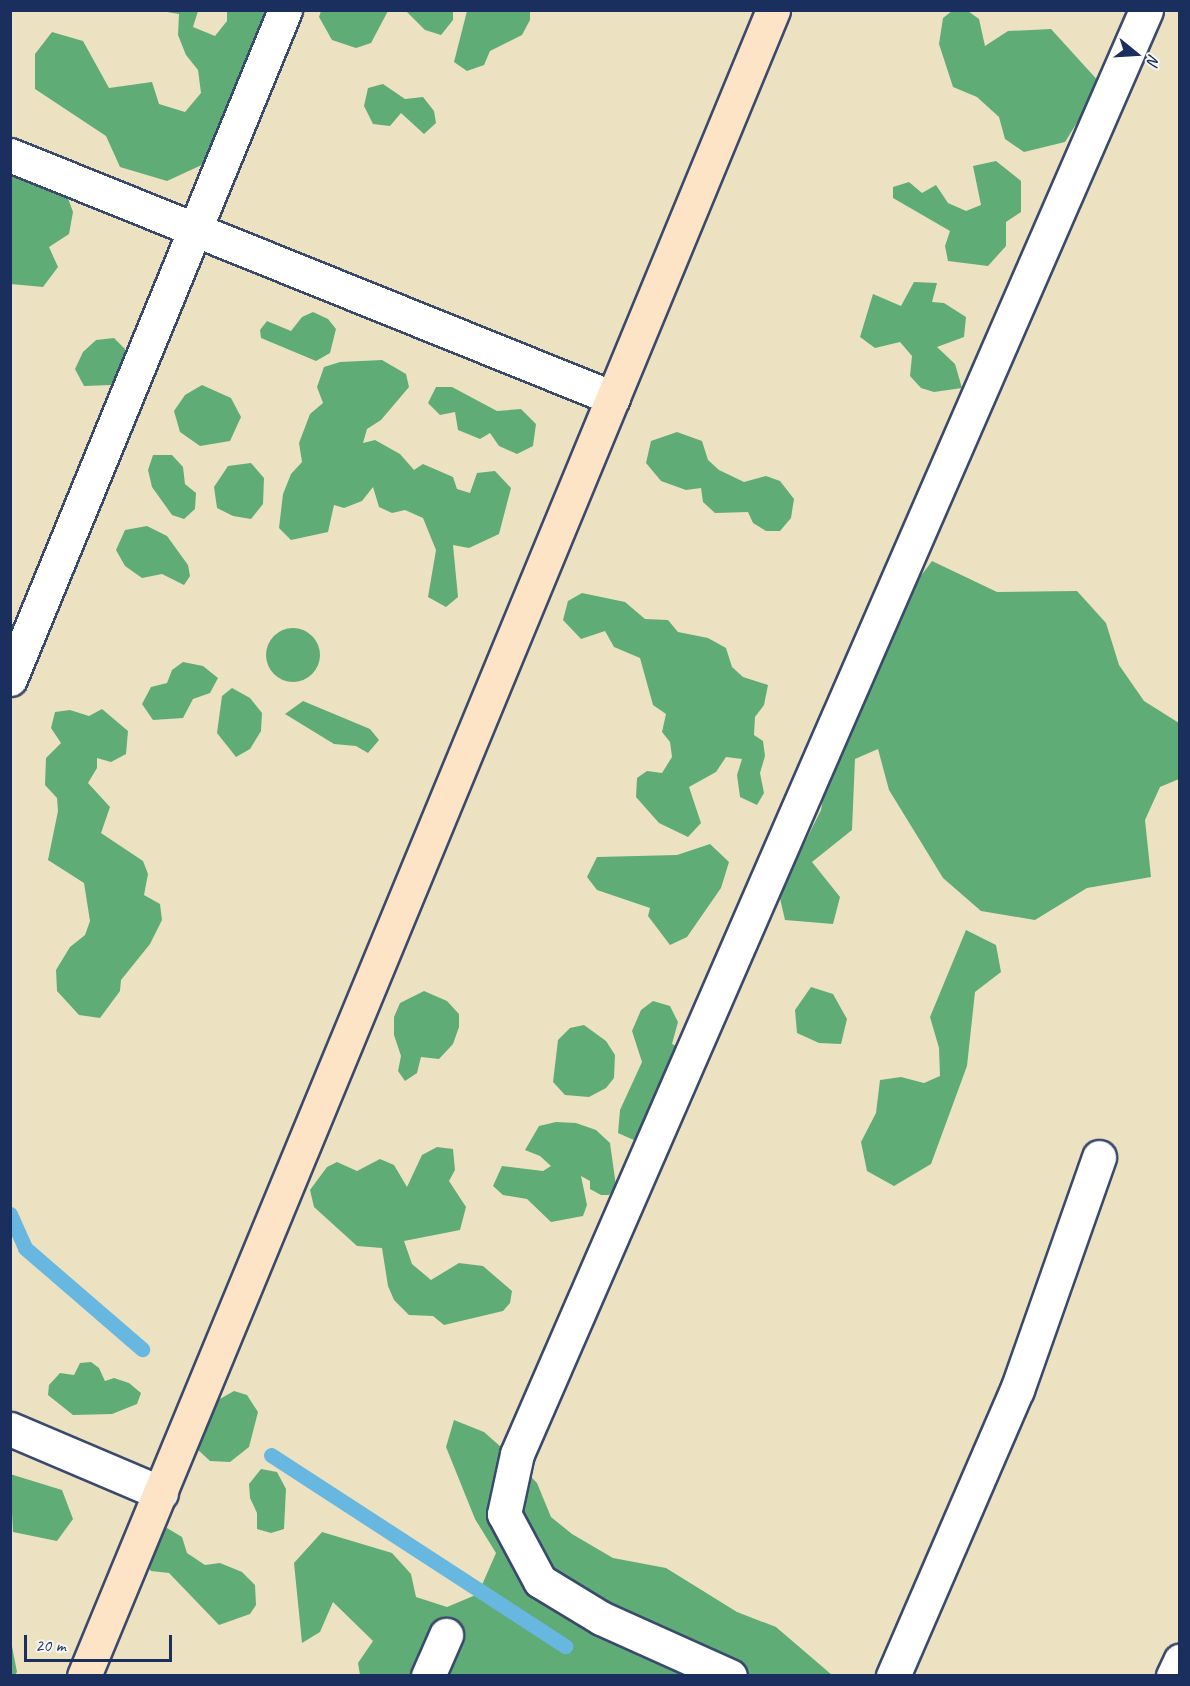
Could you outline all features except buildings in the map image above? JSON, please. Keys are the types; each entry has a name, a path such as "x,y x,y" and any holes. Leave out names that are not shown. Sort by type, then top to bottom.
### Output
{"street":[{"path":"10,679 285,10"},
{"path":"84,1676 772,10"},
{"path":"730,1676 602,1618 540,1581 504,1514 517,1454 1146,10"},
{"path":"10,155 613,398"},
{"path":"893,1676 1017,1390 1099,1157"},
{"path":"10,1429 161,1493"},
{"path":"428,1676 446,1635"},
{"path":"1173,1676 1179,1661"}],"green space":[{"path":"321,10 388,11 371,43 356,48 332,40 319,17"},
{"path":"161,11 198,11 193,27 215,36 227,21 227,11 302,11 283,43 268,97 245,126 206,163 167,181 120,167 106,136 35,89 35,54 52,32 83,41 109,88 152,82 159,104 185,112 201,93 198,70 186,55 178,35 179,14"},
{"path":"406,11 453,11 453,20 441,35 425,30"},
{"path":"467,11 530,11 530,20 522,35 490,51 484,65 467,71 454,62"},
{"path":"952,11 968,11 979,19 985,46 1008,31 1051,29 1101,84 1065,142 1024,152 1005,139 999,117 977,97 953,87 939,44 943,18"},
{"path":"383,84 405,99 423,97 434,111 436,123 424,134 401,113 390,126 373,124 364,106 368,88"},
{"path":"10,143 53,157 73,212 69,234 49,247 58,267 43,287 11,284"},
{"path":"996,161 1021,181 1021,212 1006,222 1006,246 988,266 948,261 945,246 950,231 893,198 893,187 909,182 922,193 936,185 948,203 966,211 981,205 973,166"},
{"path":"914,282 937,283 932,302 944,303 966,317 964,337 937,347 955,364 962,388 934,392 921,388 910,376 912,356 900,342 875,348 860,337 873,294 901,306"},
{"path":"313,312 328,319 336,329 330,353 316,361 261,338 260,330 267,321 291,331 302,317"},
{"path":"114,338 125,349 127,372 112,385 84,386 75,369 83,352 96,340"},
{"path":"382,360 406,374 409,387 381,420 367,429 363,443 375,440 400,454 414,470 423,464 453,477 457,489 470,493 477,473 495,471 511,488 499,534 469,548 453,545 458,597 446,607 428,597 436,550 423,518 405,510 392,513 379,507 373,487 362,501 344,508 334,505 328,532 291,540 279,528 283,494 291,474 302,462 299,443 310,414 323,403 317,387 324,367 340,362"},
{"path":"202,385 231,398 241,417 230,441 200,446 180,432 174,411 185,395"},
{"path":"436,387 452,387 497,411 521,409 536,424 533,446 517,454 499,446 490,433 480,439 458,430 455,412 440,415 428,403"},
{"path":"677,432 702,441 708,460 719,470 744,482 766,476 780,481 794,499 791,518 780,531 766,531 753,523 748,512 715,513 703,502 701,488 686,490 661,481 646,463 651,441"},
{"path":"153,455 172,455 183,467 185,484 196,493 195,509 184,519 172,515 152,487 148,470"},
{"path":"251,463 264,478 263,504 251,519 233,516 217,508 214,487 228,466"},
{"path":"147,526 167,536 188,565 190,576 184,585 162,574 142,578 125,566 116,550 125,530"},
{"path":"932,561 997,592 1077,591 1106,623 1119,665 1144,701 1179,723 1179,779 1160,787 1145,820 1151,877 1087,888 1035,920 981,911 943,878 889,790 878,749 855,759 852,830 812,862 840,897 833,924 785,920 779,894 821,810 826,783 911,589"},
{"path":"582,593 625,602 645,619 668,620 678,632 708,638 726,648 732,667 743,677 768,685 764,705 755,717 754,735 763,741 765,756 760,773 764,793 757,805 740,797 737,775 742,759 726,757 716,772 689,787 701,823 688,837 659,823 636,797 637,778 647,771 662,773 672,757 670,742 662,732 666,714 653,705 640,658 614,647 605,631 581,639 563,620 568,601"},
{"path":"293,628 303,630 312,636 318,645 320,655 318,665 312,674 303,680 293,682 283,680 274,674 268,665 266,655 268,645 274,636 283,630"},
{"path":"183,662 203,666 218,678 210,693 193,699 183,718 153,720 142,704 151,687 167,683 172,670"},
{"path":"232,688 250,698 262,713 261,731 250,749 236,757 217,733 222,696"},
{"path":"303,701 370,729 379,740 368,753 356,746 334,744 285,714"},
{"path":"102,709 128,731 126,754 111,762 97,758 97,768 88,783 110,807 101,833 143,861 148,874 144,895 160,904 162,920 150,944 121,980 120,991 100,1018 79,1015 57,991 56,970 70,947 85,935 90,921 84,883 48,860 58,811 57,798 45,785 46,758 61,743 51,728 55,712 70,710 89,716"},
{"path":"710,844 729,862 721,888 687,937 670,945 648,916 650,908 597,890 587,877 597,857 677,855"},
{"path":"966,930 996,945 1001,972 975,992 967,1066 931,1164 894,1186 867,1171 861,1142 876,1113 880,1080 901,1077 924,1083 940,1076 939,1048 930,1017"},
{"path":"811,987 833,994 847,1019 841,1044 819,1043 797,1033 795,1010"},
{"path":"424,991 447,1001 459,1014 459,1027 453,1044 439,1059 421,1057 417,1073 405,1081 398,1071 401,1056 394,1035 394,1017 400,1003"},
{"path":"653,1001 670,1006 678,1022 672,1044 681,1048 645,1145 618,1133 620,1110 642,1062 632,1031 641,1010"},
{"path":"584,1025 606,1041 615,1055 614,1078 606,1088 589,1097 565,1095 553,1082 558,1040 570,1028"},
{"path":"556,1122 576,1123 596,1130 610,1143 616,1186 609,1195 601,1195 590,1189 590,1181 581,1176 587,1205 583,1216 551,1222 527,1199 503,1195 493,1186 502,1166 543,1171 551,1166 540,1156 525,1150 539,1126"},
{"path":"437,1147 453,1149 455,1170 449,1181 466,1207 460,1230 404,1241 412,1264 431,1280 459,1263 483,1266 512,1291 510,1303 503,1311 444,1325 433,1316 409,1315 394,1300 388,1286 382,1248 357,1246 314,1207 310,1190 327,1167 337,1162 357,1171 380,1159 394,1165 407,1187 422,1155"},
{"path":"91,1362 99,1368 105,1381 114,1378 129,1383 141,1393 137,1404 112,1414 73,1415 48,1395 49,1385 60,1373 74,1375 80,1363"},
{"path":"234,1391 247,1395 258,1412 249,1447 230,1462 210,1461 197,1449 203,1425 211,1404"},
{"path":"454,1420 484,1432 511,1456 537,1483 551,1517 572,1534 613,1558 666,1568 737,1612 776,1627 832,1675 360,1675 358,1663 373,1641 333,1602 320,1632 302,1643 294,1563 322,1532 392,1553 411,1574 416,1597 447,1607 478,1594 496,1553 475,1519 446,1447"},
{"path":"261,1469 277,1472 286,1489 284,1529 271,1533 257,1529 257,1513 250,1498 249,1484"},
{"path":"10,1474 62,1490 73,1519 57,1541 13,1532"},
{"path":"152,1526 167,1528 182,1537 187,1553 205,1565 220,1563 242,1572 255,1585 256,1605 250,1614 219,1625 169,1573 151,1571 141,1558"},
{"path":"10,1636 17,1672 15,1675 11,1675"}],"waterway":[{"path":"10,1214 25,1248 142,1349"},
{"path":"271,1455 565,1646"}]}
